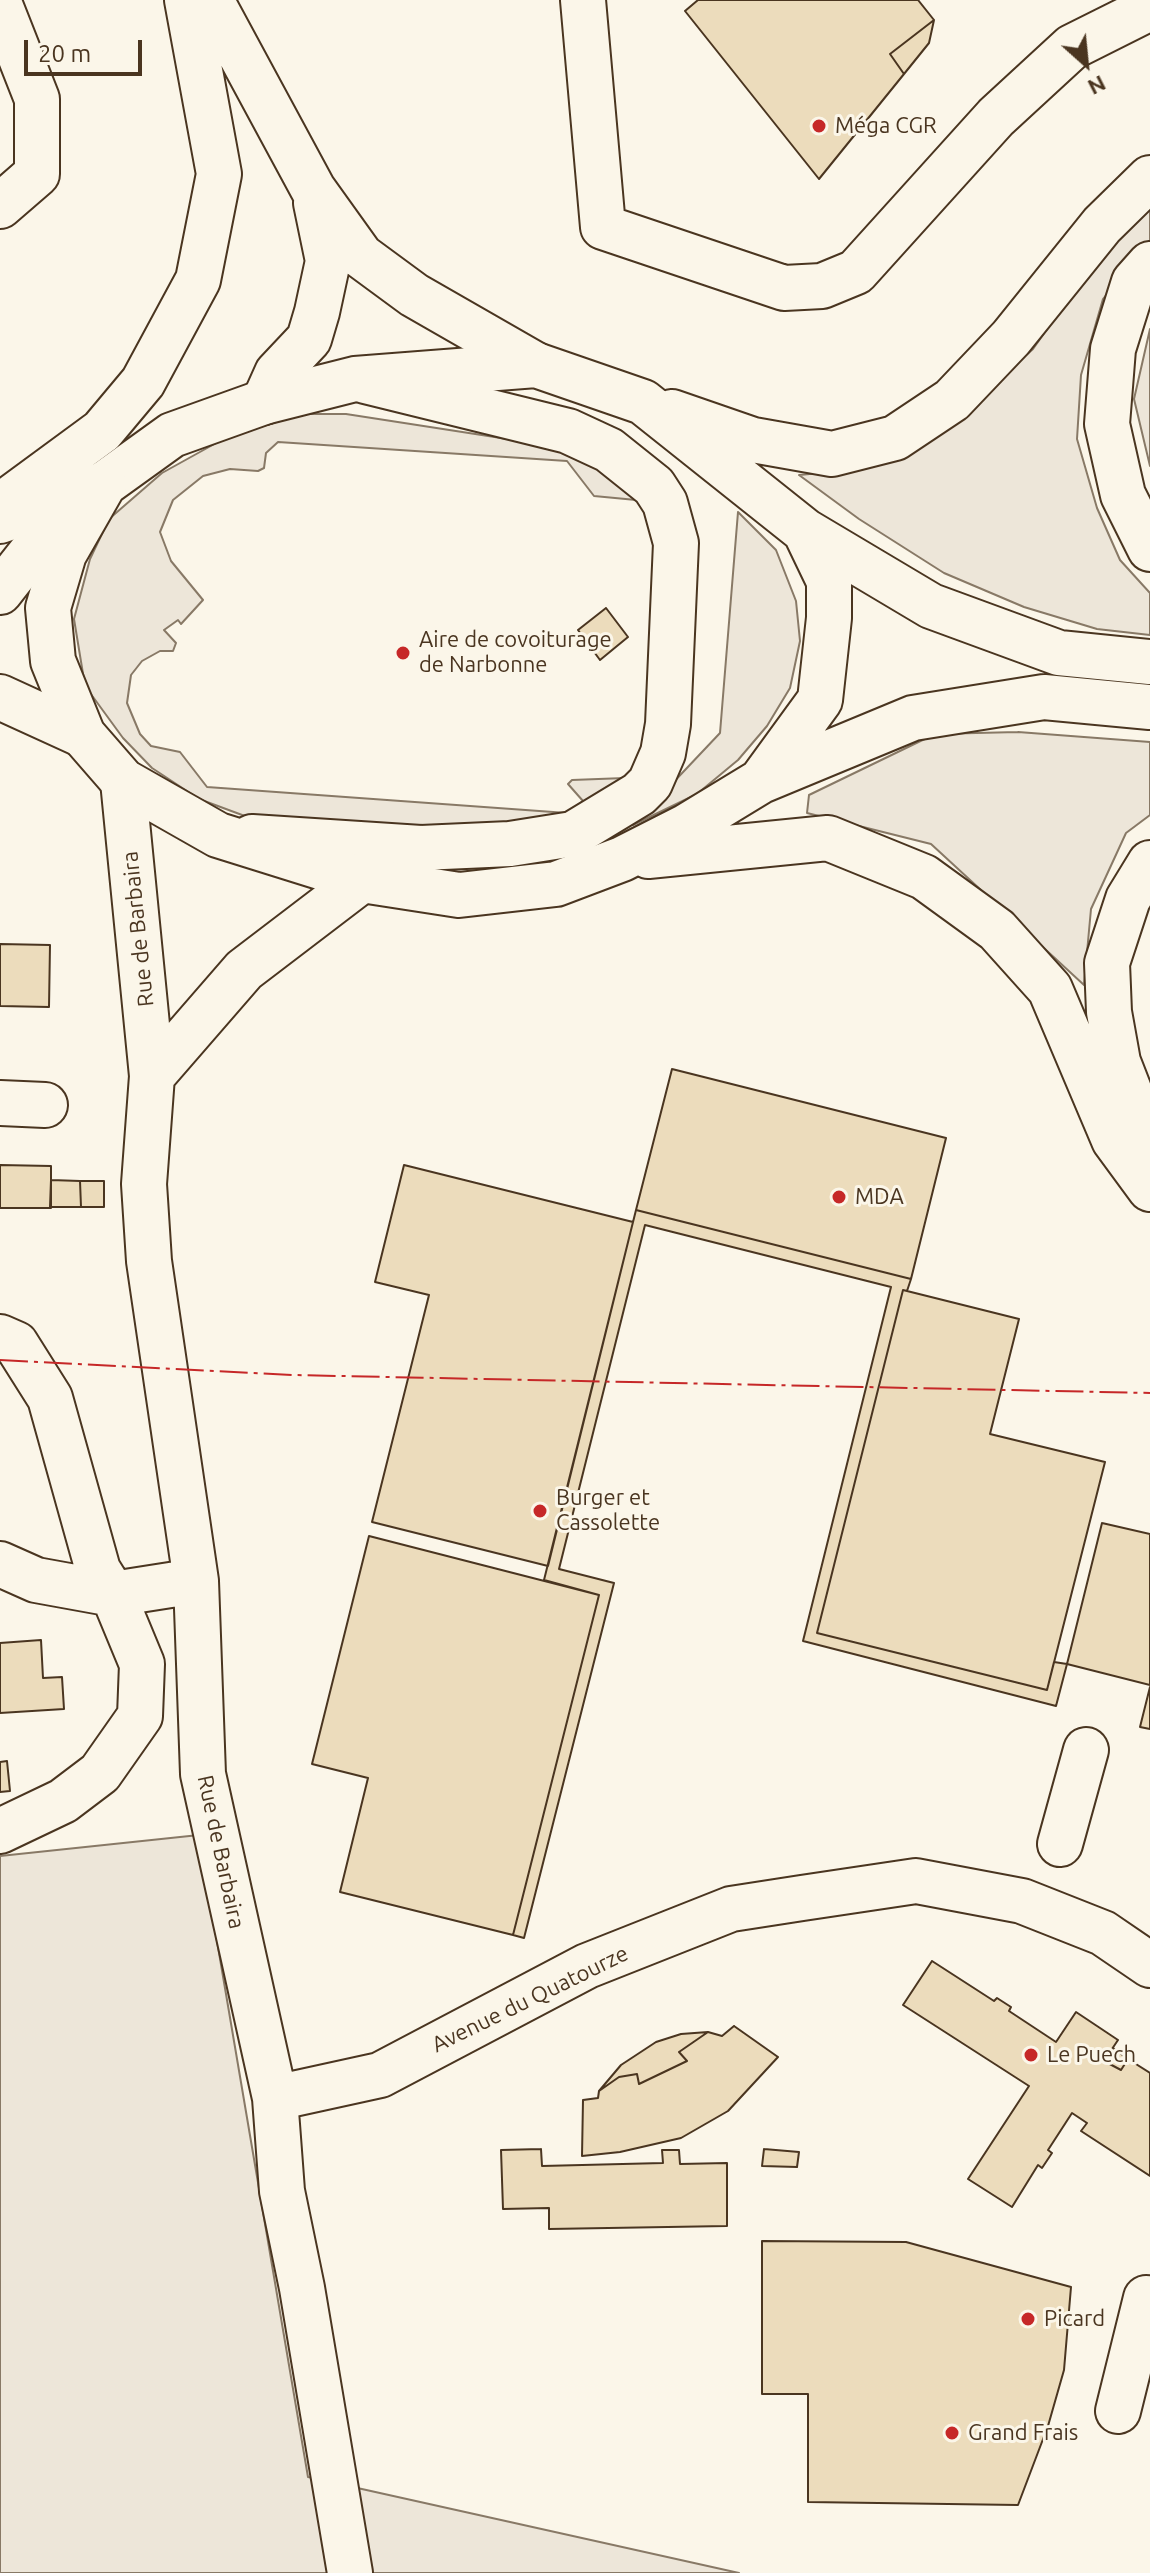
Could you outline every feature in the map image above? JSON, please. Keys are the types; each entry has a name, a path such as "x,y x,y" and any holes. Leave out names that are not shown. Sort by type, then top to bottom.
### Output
{"main road":[{"path":"0,506 102,431 143,382 198,280 219,174 187,0"},
{"path":"211,0 313,189 361,256 414,295 536,365 753,440 832,454 895,438 952,400 1011,338 1102,225 1150,178"},
{"path":"583,0 603,227 784,288 822,286 856,272 996,117 1072,47 1150,8"},
{"path":"0,5 37,99 37,174 0,206"},
{"path":"264,402 277,373 309,339 317,312 328,261 313,189"},
{"path":"1150,264 1134,282 1113,349 1107,424 1123,495 1150,549"},
{"path":"0,592 33,550 104,484 172,435 264,402 355,379 536,365"},
{"path":"218,835 421,848 510,844 573,834 639,794 650,783 663,753 668,724 676,543 665,503 654,486 609,450 568,431 355,379"},
{"path":"643,402 805,531 931,606 1059,653 1150,662"},
{"path":"0,521 104,484"},
{"path":"104,484 64,554 48,608 53,661 83,735 123,781 218,835 362,880 459,895 556,884 622,859 687,826 761,781 913,718 1044,697 1150,707"},
{"path":"761,781 820,700 829,618 829,581 805,531"},
{"path":"0,697 83,735"},
{"name":"Rue de Barbaira","path":"123,781 152,1076 144,1184 149,1261 196,1581 203,1774 275,2098 282,2191 302,2288 350,2573"},
{"path":"622,859 828,838 924,877 997,930 1050,989 1114,1140 1150,1189"},
{"path":"1150,863 1128,899 1107,963 1109,1012 1118,1062 1139,1116 1150,1132"},
{"path":"152,1076 244,970 362,880"},
{"path":"0,1103 45,1105"},
{"path":"0,1337 16,1344 50,1398 98,1570 113,1594 142,1664 140,1716 100,1773 63,1801 0,1831"},
{"path":"0,1564 36,1580 113,1594 196,1581"},
{"path":"1060,1844 1086,1750"},
{"name":"Avenue du Quatourze","path":"275,2098 380,2075 587,1966 731,1909 802,1898 916,1881 1007,1898 1103,1933 1150,1965"},
{"path":"1118,2411 1146,2298 1150,2299"}],"shaded area":[{"path":"1150,206 1150,240 1103,299 1081,375 1077,439 1097,508 1120,560 1150,593 1150,635 1097,629 1024,607 944,573 859,519 799,475 864,469 939,434 1033,349 1103,250"},
{"path":"1150,329 1150,466 1134,399"},
{"path":"303,414 346,414 585,451 648,508 636,500 594,496 567,461 278,442 266,453 264,468 258,471 230,469 203,476 173,500 160,532 171,561 203,600 181,624 178,620 164,630 176,643 173,651 160,651 142,661 131,675 127,703 140,734 151,746 180,752 207,787 567,813 583,801 568,784 572,780 625,778 588,813 463,832 261,822 199,799 152,768 123,738 85,686 74,619 90,559 109,519 162,473 227,437"},
{"path":"738,512 776,550 796,601 800,641 790,688 767,726 738,760 697,794 633,825 720,733"},
{"path":"1018,732 1150,742 1150,815 1126,833 1091,909 1084,985 931,844 807,813 809,795 935,734"},
{"path":"199,1835 308,2477 739,2573 0,2573 0,1856"}],"building":[{"name":"Méga CGR","path":"698,0 918,0 934,20 890,54 904,74 819,179 685,11"},
{"path":"934,20 929,43 904,74 890,54"},
{"path":"606,608 628,637 600,660 578,630"},
{"path":"0,944 50,945 49,1007 0,1006"},
{"path":"672,1069 946,1138 911,1279 636,1210"},
{"path":"0,1165 51,1166 51,1208 0,1208"},
{"path":"404,1165 633,1222 548,1566 372,1522 429,1295 375,1282"},
{"path":"51,1180 80,1181 81,1207 50,1207"},
{"path":"80,1181 104,1181 104,1207 81,1207"},
{"path":"636,1210 911,1279 907,1291 903,1290 817,1633 1047,1690 1054,1662 1067,1664 1056,1706 803,1641 891,1287 645,1225 559,1569 614,1583 524,1938 513,1935 599,1595 544,1580"},
{"path":"903,1290 1019,1319 990,1434 1105,1462 1047,1690 817,1633"},
{"path":"1102,1523 1150,1534 1150,1685 1067,1664"},
{"path":"369,1536 599,1595 513,1935 340,1892 368,1778 312,1764"},
{"path":"41,1640 43,1678 62,1677 64,1709 0,1713 0,1643"},
{"path":"1150,1687 1150,1729 1140,1727"},
{"path":"7,1761 10,1791 0,1792 0,1762"},
{"path":"932,1961 994,2001 997,1998 1011,2007 1009,2011 1056,2042 1076,2012 1118,2040 1104,2061 1121,2070 1128,2059 1150,2073 1150,2176 1081,2131 1087,2123 1072,2113 1048,2150 1052,2153 1042,2168 1038,2165 1012,2207 968,2179 1029,2086 903,2005"},
{"path":"734,2026 778,2057 728,2111 681,2138 620,2152 582,2156 583,2100 598,2098 599,2091 619,2077 637,2074 639,2084 687,2061 679,2052 708,2032 722,2036"},
{"path":"708,2032 679,2052 687,2061 639,2084 637,2074 619,2077 599,2091 621,2065 656,2042 681,2034"},
{"path":"1113,2048 1128,2059 1121,2070 1104,2061"},
{"path":"541,2149 542,2166 663,2163 662,2150 679,2150 680,2164 727,2163 727,2226 549,2229 549,2208 503,2209 501,2150"},
{"path":"764,2149 799,2152 797,2167 762,2166"},
{"path":"762,2241 906,2242 1071,2287 1064,2370 1048,2426 1018,2505 808,2502 808,2394 762,2394"}],"power":[{"path":"0,1360 293,1375 1150,1393"}],"place":[{"name":"Méga CGR","path":"819,126"},
{"name":"Aire de covoiturage de Narbonne","path":"403,653"},
{"name":"MDA","path":"839,1197"},
{"name":"Burger et Cassolette","path":"540,1511"},
{"name":"Le Puech","path":"1031,2055"},
{"name":"Picard","path":"1028,2319"},
{"name":"Grand Frais","path":"952,2433"}]}
